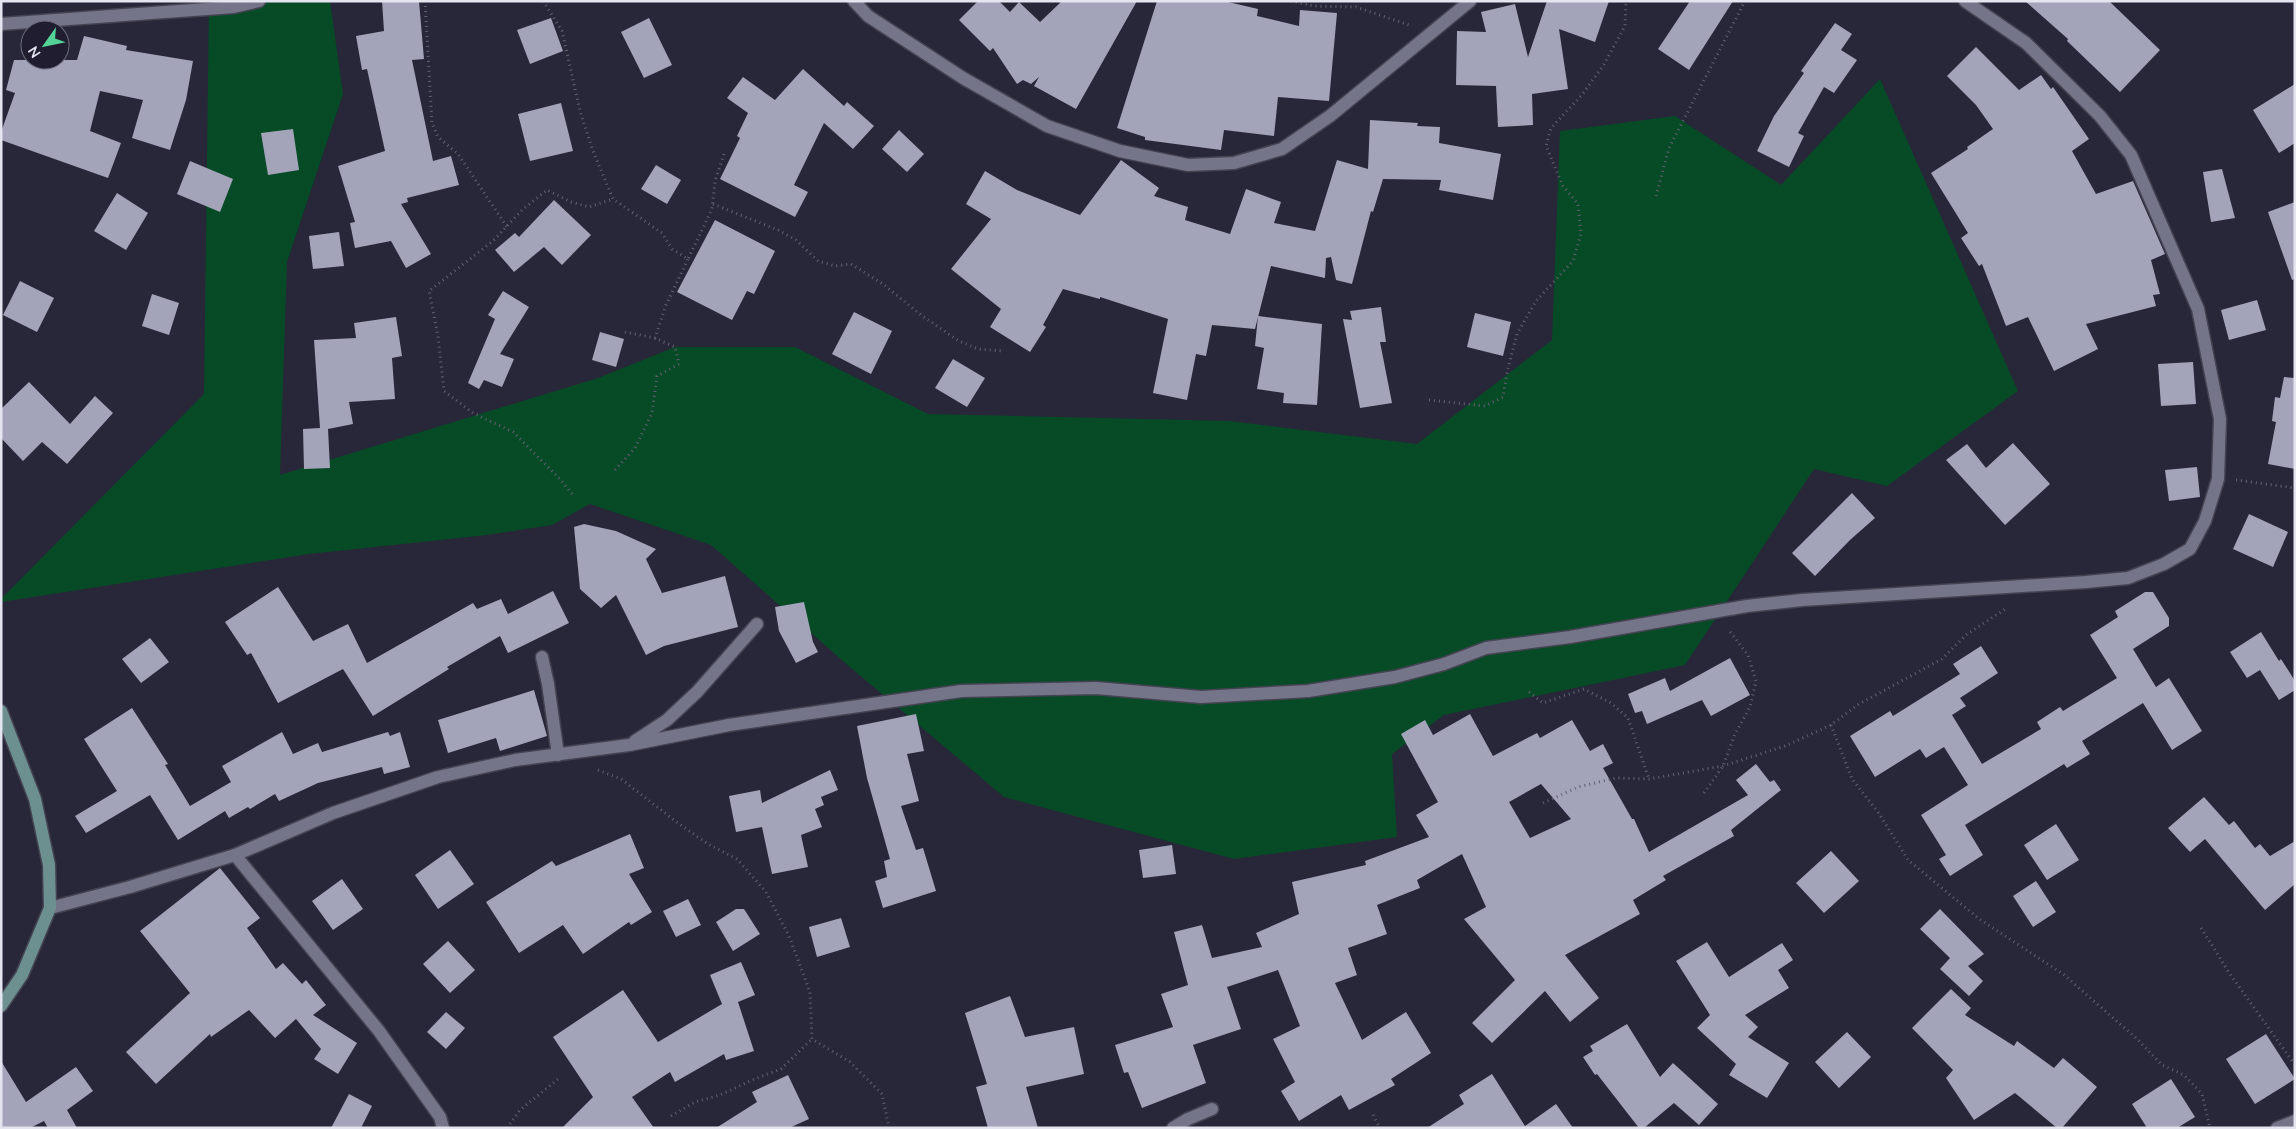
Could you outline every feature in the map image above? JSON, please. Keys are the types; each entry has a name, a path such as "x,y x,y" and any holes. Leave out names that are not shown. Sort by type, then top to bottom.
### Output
{"main road":[{"path":"1,711 35,799 49,865 50,908 22,975 1,1006"}],"street":[{"path":"1,24 234,7 258,1"},
{"path":"854,1 868,16 963,78 1047,126 1120,151 1188,165 1234,163 1282,150 1330,116 1470,1"},
{"path":"50,908 130,887 235,855 333,813 438,776 515,760 629,745 729,724 962,691 1096,688 1201,697 1308,691 1395,677 1444,664 1486,648 1711,613 1802,600 1905,595 2128,578 2164,564 2190,549 2205,521 2218,478 2220,419 2198,309 2131,156 2100,116 2026,43 1965,1"},
{"path":"629,745 667,720 697,692 758,624"},
{"path":"542,658 548,684 558,755"},
{"path":"235,855 379,1030 440,1117 442,1128"},
{"path":"1173,1128 1188,1119 1212,1109"},
{"path":"2277,1128 2295,1121"}],"path":[{"path":"425,1 432,122 438,137 458,154 507,227"},
{"path":"542,1 562,31 580,111 593,151 613,199 662,234 672,249 688,259"},
{"path":"1291,1 1314,6 1356,7 1392,21 1433,32"},
{"path":"1429,400 1486,406 1504,397 1508,368 1517,334 1536,301 1573,261 1581,234 1578,204 1563,186 1546,146 1551,128 1581,96 1603,66 1625,26 1626,1"},
{"path":"1656,196 1669,148 1745,1"},
{"path":"655,338 666,305 713,204 716,181 725,151"},
{"path":"572,494 560,479 513,432 473,413 444,391 438,336 429,291 507,227 547,190 571,202 589,206 613,199"},
{"path":"713,204 778,230 796,240 818,262 834,266 851,264 883,284 921,315 959,341 978,349 1002,351"},
{"path":"615,470 635,448 652,414 657,376 679,364 675,347 655,338 626,332"},
{"path":"2218,478 2295,488"},
{"path":"1543,803 1578,788 1616,778 1649,779 1723,766 1785,746 1831,725 1859,704 1942,659 1966,635 2011,605"},
{"path":"1704,793 1723,766 1735,734 1750,707 1756,681 1748,655 1730,630 1711,613"},
{"path":"1529,692 1543,703 1584,689 1611,703 1628,718 1649,779"},
{"path":"1831,725 1852,779 1878,812 1908,860 1978,918 2063,974 2136,1038 2162,1065 2184,1075 2202,1094 2210,1128"},
{"path":"594,769 621,779 685,828 737,859 766,892 789,936 810,992 812,1039 781,1070 752,1080 720,1095 696,1102 671,1116"},
{"path":"2201,928 2230,974 2295,1065"},
{"path":"812,1039 850,1062 882,1094 889,1128"},
{"path":"507,1128 520,1110 558,1079"},
{"path":"1373,1115 1380,1128"}],"green space":[{"path":"209,1 330,1 343,94 287,262 280,475 598,378 675,347 795,347 928,414 1230,421 1417,444 1552,340 1560,131 1675,116 1781,185 1880,79 2018,391 1887,486 1814,469 1685,665 1444,715 1392,754 1397,837 1234,859 1004,797 844,662 711,545 590,504 552,525 487,535 309,554 1,602 1,599 204,394"}],"building":[{"path":"382,1 419,1 424,59 412,60 433,161 451,156 459,185 407,198 408,202 401,204 431,254 406,268 391,241 355,248 350,223 355,222 338,166 385,151 367,69 362,70 356,36 384,31"},
{"path":"978,1 999,1 1010,12 1019,2 1040,22 1062,1 1137,1 1076,109 1034,86 1039,77 1031,84 1023,80 1017,84 993,48 990,51 959,20"},
{"path":"1157,1 1224,1 1258,9 1257,16 1299,26 1300,10 1337,13 1329,101 1278,97 1274,136 1224,130 1221,150 1145,140 1145,137 1117,128"},
{"path":"1547,1 1609,1 1595,42 1559,29 1568,89 1532,94 1533,125 1498,127 1496,86 1456,85 1457,31 1486,32 1481,12 1515,4 1528,57"},
{"path":"1690,1 1733,1 1689,70 1658,49"},
{"path":"2025,1 2109,1 2160,50 2120,92 2067,41 2068,39"},
{"path":"551,18 563,51 530,64 517,30"},
{"path":"649,18 672,65 644,78 621,32"},
{"path":"1835,23 1852,34 1841,50 1857,60 1834,93 1824,87 1798,133 1804,136 1789,167 1757,151 1774,116 1804,73 1801,71"},
{"path":"84,36 127,46 126,50 193,61 186,100 170,150 132,138 143,100 100,91 90,131 121,143 108,178 1,140 1,132 15,93 6,90 14,60 20,60 20,70 70,70 70,60 77,60"},
{"path":"1976,47 2019,90 2041,75 2051,89 2053,87 2089,139 2072,151 2096,194 2133,181 2165,254 2151,260 2160,294 2153,295 2156,306 2086,324 2098,349 2054,371 2028,317 2006,326 1982,264 1979,266 1961,238 1968,233 1931,173 1968,149 1967,147 1993,129 1976,105 1947,76"},
{"path":"803,69 844,106 847,102 874,126 853,149 824,123 794,185 808,192 795,217 720,179 740,138 737,136 748,113 727,98 743,77 775,100"},
{"path":"2295,84 2295,143 2279,153 2253,110"},
{"path":"561,103 573,151 530,161 518,114"},
{"path":"1370,120 1418,123 1417,126 1440,127 1439,143 1501,154 1493,200 1439,190 1441,180 1383,179 1373,212 1371,211 1352,284 1336,280 1331,257 1326,258 1325,278 1271,266 1255,329 1212,325 1206,356 1196,354 1187,400 1153,393 1168,319 1100,297 1100,299 1063,289 1043,325 1046,327 1030,352 990,327 1001,309 951,269 991,219 966,204 985,171 1017,190 1080,215 1121,160 1159,188 1154,196 1188,207 1185,220 1230,234 1246,189 1281,202 1274,223 1315,231 1337,160 1368,169"},
{"path":"293,129 299,170 268,175 261,133"},
{"path":"899,130 924,154 907,172 882,149"},
{"path":"190,161 233,179 220,212 177,194"},
{"path":"656,165 681,180 667,204 641,189"},
{"path":"2222,169 2235,218 2211,222 2203,172"},
{"path":"117,193 148,213 126,250 94,231"},
{"path":"554,200 591,235 562,265 544,247 514,272 495,250 515,233 519,237"},
{"path":"2295,202 2295,279 2292,280 2268,212"},
{"path":"715,220 775,251 754,294 747,291 732,320 677,292"},
{"path":"339,232 344,266 313,269 309,236"},
{"path":"20,281 54,298 37,332 3,315"},
{"path":"503,291 529,307 500,354 514,359 502,387 484,380 479,389 468,383 495,319 488,315"},
{"path":"152,294 179,303 169,335 142,326"},
{"path":"2257,300 2266,330 2229,340 2221,310"},
{"path":"1381,307 1386,342 1380,342 1392,403 1360,408 1343,319 1352,320 1350,311"},
{"path":"854,312 892,331 871,374 832,354"},
{"path":"1475,313 1511,322 1503,356 1467,347"},
{"path":"1258,316 1322,324 1317,405 1283,403 1284,393 1257,389 1264,348 1255,346"},
{"path":"396,317 402,356 392,358 395,399 349,402 353,424 328,429 330,468 304,469 303,429 320,428 314,340 356,338 354,323"},
{"path":"600,332 624,339 616,367 592,360"},
{"path":"953,359 985,378 967,407 935,388"},
{"path":"2193,362 2196,404 2161,406 2158,364"},
{"path":"2284,377 2295,378 2295,469 2268,464 2276,422 2272,421 2275,397 2280,398"},
{"path":"29,382 70,424 95,396 113,413 67,464 42,442 23,461 1,438 1,409"},
{"path":"2013,443 2050,484 2005,525 1946,460 1967,444 1986,468"},
{"path":"2197,467 2200,497 2169,501 2165,470"},
{"path":"1852,493 1875,518 1850,540 1815,576 1792,553"},
{"path":"2249,514 2288,532 2273,567 2233,549"},
{"path":"584,524 616,531 656,549 646,559 662,593 725,576 738,627 664,646 646,655 616,595 601,608 580,589 574,527"},
{"path":"278,587 313,641 348,624 367,663 473,603 477,609 501,599 508,614 553,591 569,623 508,653 500,636 447,667 449,669 373,716 343,669 278,703 251,653 247,655 225,622"},
{"path":"2145,592 2153,592 2169,618 2169,626 2133,649 2156,687 2169,678 2202,731 2172,750 2143,703 2082,741 2090,754 2067,768 2064,764 1965,825 1983,855 1950,876 1939,859 1946,855 1921,815 1968,785 1944,747 1926,758 1920,749 1875,777 1850,736 1890,711 1893,716 1960,674 1953,664 1981,646 1998,673 1960,698 1966,706 1952,715 1982,764 2041,729 2037,722 2060,707 2063,711 2117,678 2090,635 2118,617 2115,611"},
{"path":"804,602 813,642 818,652 796,663 779,631 775,607"},
{"path":"2261,632 2279,661 2281,659 2295,681 2295,690 2279,700 2260,670 2247,678 2230,652"},
{"path":"150,638 169,662 141,683 122,659"},
{"path":"1730,658 1750,695 1711,716 1702,700 1647,724 1642,711 1635,713 1628,694 1665,678 1670,691"},
{"path":"534,690 547,736 500,751 496,738 448,753 438,720"},
{"path":"132,708 168,764 165,765 190,806 231,782 222,766 282,732 293,754 318,743 322,752 388,732 390,736 400,732 410,767 384,774 382,767 318,783 279,801 275,794 250,809 248,807 229,818 225,811 178,840 150,795 86,833 75,816 117,791 84,739"},
{"path":"916,714 924,751 907,754 919,801 901,806 916,850 923,848 936,891 883,908 875,881 887,877 884,861 890,859 867,778 857,726"},
{"path":"1470,714 1493,756 1537,733 1540,738 1572,720 1590,751 1603,744 1613,763 1603,768 1632,819 1634,819 1649,852 1748,795 1736,780 1756,764 1770,782 1774,780 1781,790 1731,830 1734,836 1663,876 1666,880 1633,900 1640,914 1565,955 1599,998 1570,1022 1545,991 1492,1043 1472,1023 1515,980 1464,919 1486,907 1462,854 1417,880 1420,888 1377,905 1387,934 1348,948 1357,975 1335,983 1362,1040 1406,1012 1431,1053 1391,1079 1395,1085 1349,1110 1341,1095 1299,1121 1281,1091 1295,1082 1273,1039 1300,1026 1278,970 1227,987 1241,1029 1193,1045 1206,1083 1142,1108 1128,1072 1124,1073 1115,1045 1173,1027 1161,994 1188,985 1174,932 1202,925 1212,958 1262,947 1256,933 1299,914 1292,882 1366,865 1365,861 1429,837 1416,815 1438,802 1401,734 1425,720 1433,735","holes":["1541,784 1571,819 1530,838 1509,802"]},
{"path":"830,770 838,790 821,797 824,805 815,809 822,827 801,835 808,867 772,874 762,827 736,832 729,796 760,790 762,803"},
{"path":"2204,797 2229,825 2234,821 2255,848 2260,844 2270,856 2295,841 2295,884 2265,910 2205,839 2190,852 2168,828"},
{"path":"2056,824 2079,860 2047,880 2024,845"},
{"path":"630,834 644,868 629,874 652,912 631,925 629,922 583,954 563,925 519,953 486,902 552,861 556,866"},
{"path":"1172,845 1176,874 1143,878 1139,850"},
{"path":"450,850 474,884 438,909 415,875"},
{"path":"1831,851 1859,881 1824,913 1796,883"},
{"path":"220,868 260,918 247,928 276,969 283,963 302,984 306,980 326,1005 313,1015 357,1043 338,1074 314,1059 321,1049 296,1019 275,1038 249,1010 211,1037 210,1034 156,1084 126,1052 190,993 140,931"},
{"path":"342,879 363,909 333,930 312,901"},
{"path":"2036,881 2056,912 2033,927 2013,896"},
{"path":"688,899 701,925 676,937 663,911"},
{"path":"736,909 744,909 760,934 733,951 716,922"},
{"path":"1940,909 1984,954 1968,966 1983,981 1969,996 1940,969 1950,958 1920,929"},
{"path":"841,918 850,947 817,957 809,927"},
{"path":"448,941 475,970 450,993 423,964"},
{"path":"1707,942 1729,977 1782,943 1793,960 1778,970 1789,988 1745,1015 1758,1027 1748,1037 1789,1063 1767,1098 1729,1075 1736,1064 1697,1028 1710,1015 1676,961"},
{"path":"741,962 755,995 738,1002 754,1051 726,1060 724,1054 675,1082 670,1072 632,1097 654,1128 562,1128 593,1097 553,1037 623,990 658,1042 722,1004 710,975"},
{"path":"1951,989 1971,1008 1965,1015 2014,1046 2017,1041 2054,1068 2063,1058 2097,1087 2062,1128 2057,1128 2015,1093 1974,1120 1946,1078 1953,1070 1912,1028"},
{"path":"1010,996 1025,1037 1074,1027 1084,1074 1026,1087 1038,1128 988,1128 976,1087 987,1084 965,1013"},
{"path":"446,1012 465,1028 446,1049 427,1032"},
{"path":"1627,1024 1660,1077 1673,1063 1718,1104 1699,1125 1674,1103 1644,1128 1639,1128 1597,1074 1595,1075 1583,1057 1593,1051 1590,1046"},
{"path":"1847,1032 1871,1057 1839,1088 1815,1062"},
{"path":"2266,1034 2295,1079 2255,1104 2226,1059"},
{"path":"1,1061 26,1102 76,1067 93,1091 67,1110 77,1128 48,1128 44,1121 30,1128 1,1128"},
{"path":"1492,1074 1525,1126 1556,1104 1573,1128 1427,1128 1464,1104 1459,1095"},
{"path":"788,1075 809,1119 789,1128 716,1128 757,1102 752,1092"},
{"path":"2171,1079 2195,1117 2177,1128 2147,1128 2132,1104"},
{"path":"349,1094 372,1106 361,1128 331,1128"}]}
